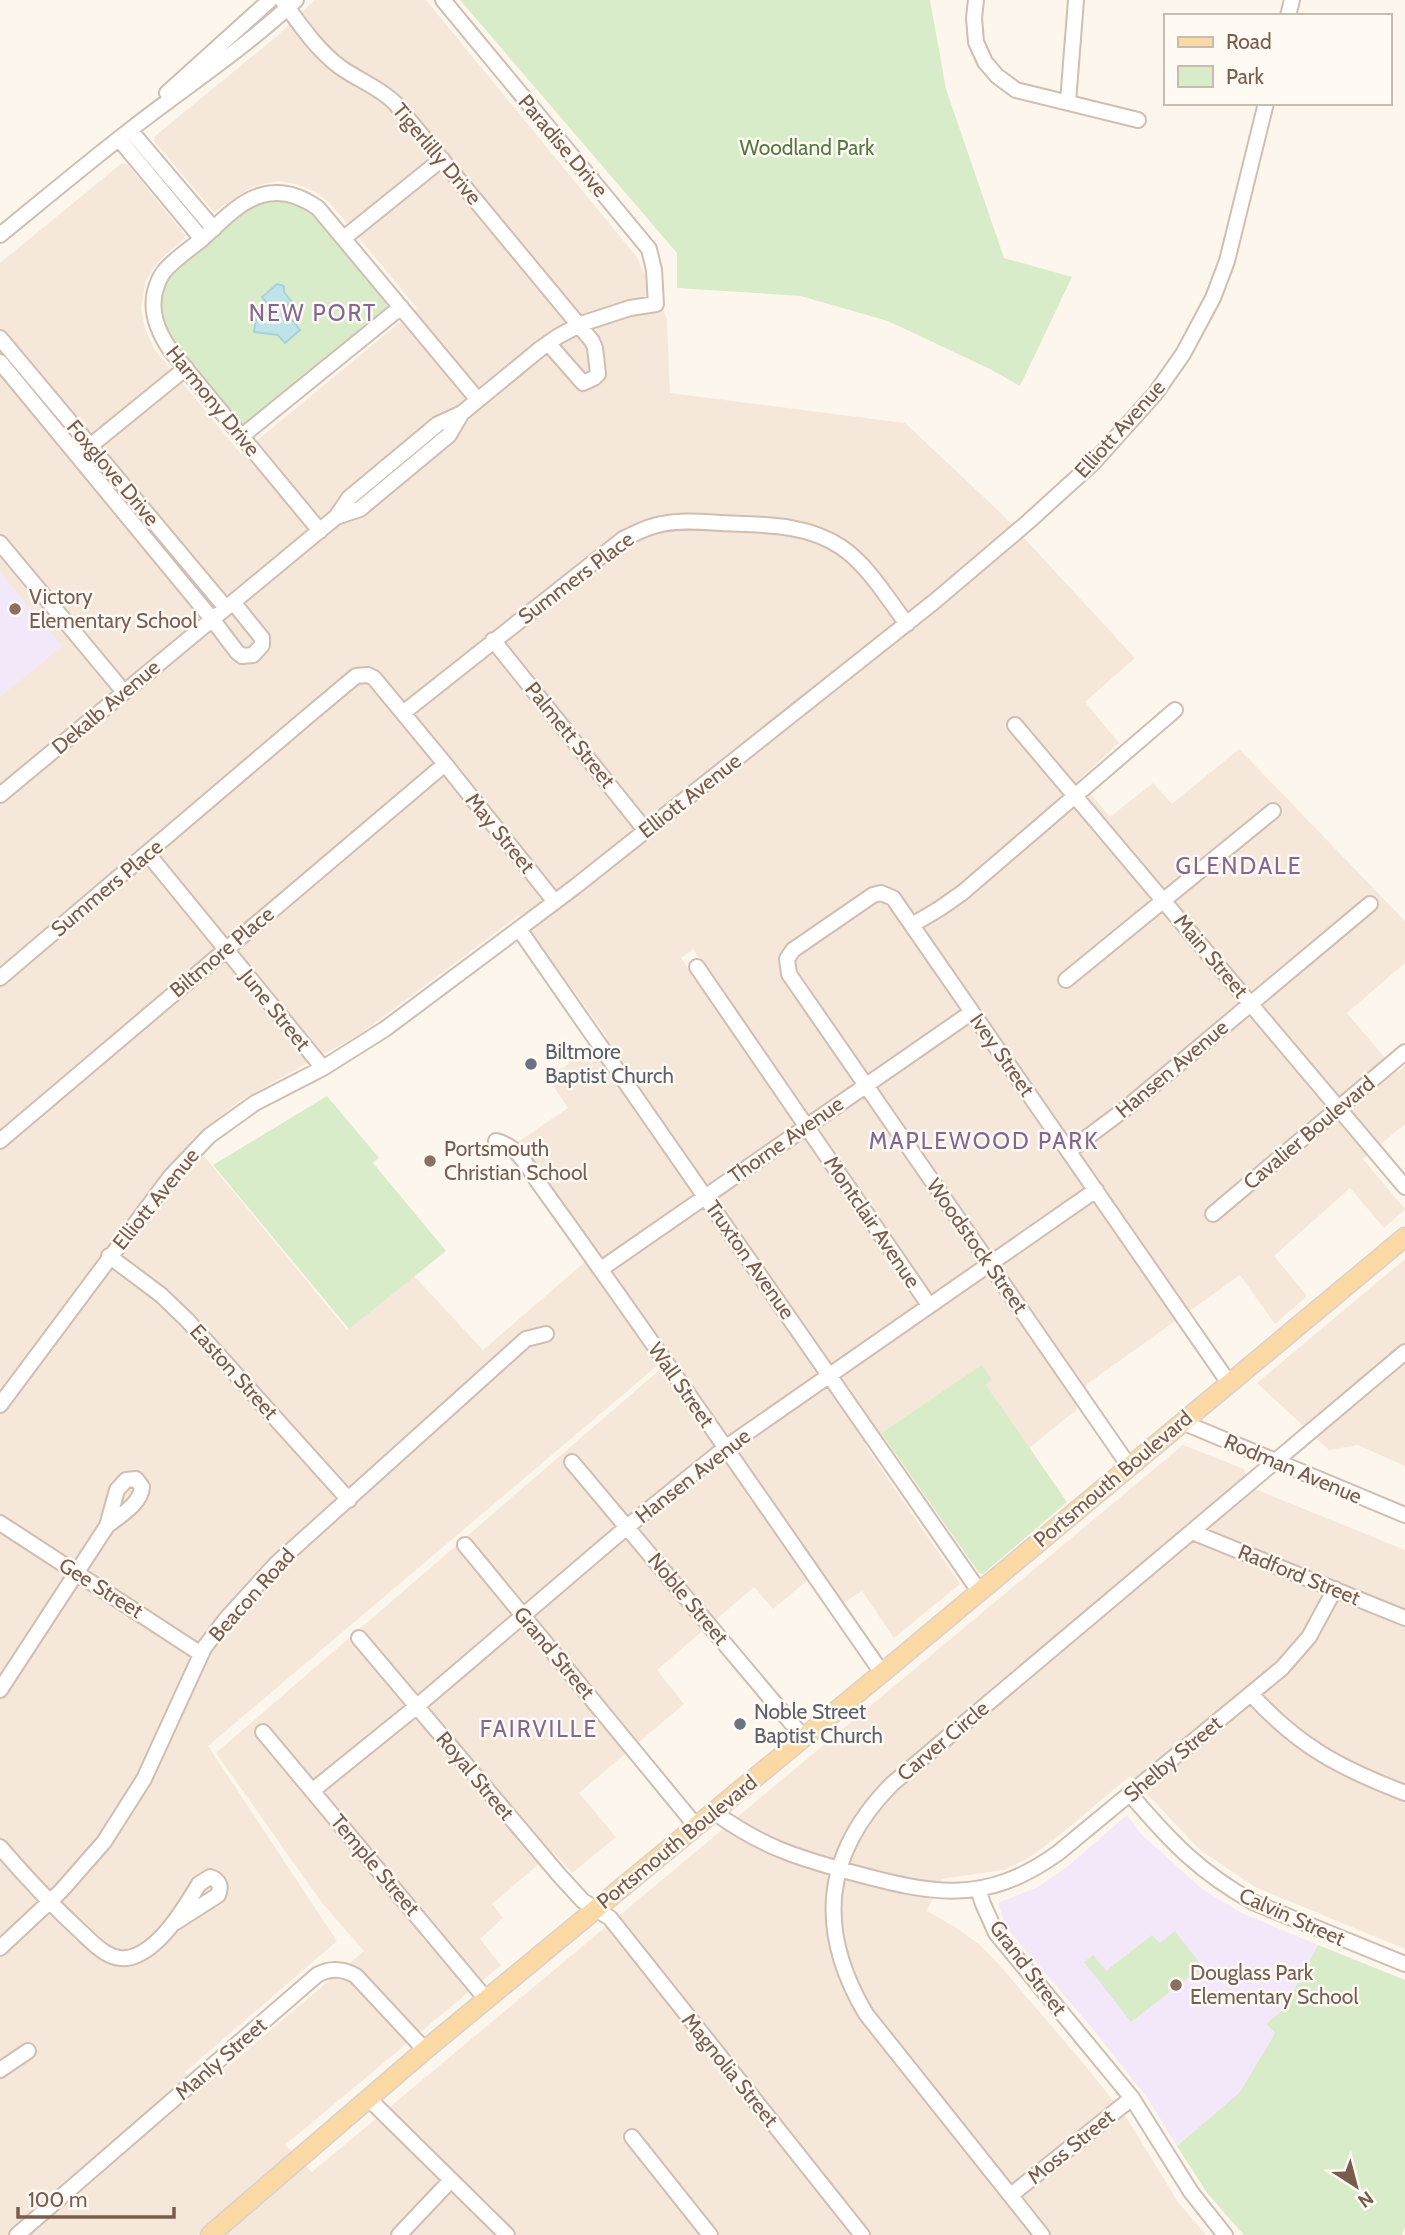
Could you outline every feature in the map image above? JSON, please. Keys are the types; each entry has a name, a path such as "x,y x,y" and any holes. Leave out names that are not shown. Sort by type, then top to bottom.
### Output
{"main road":[{"name":"Portsmouth Boulevard","path":"210,2235 486,1999 1405,1237"}],"street":[{"path":"124,134 271,0"},
{"name":"Paradise Drive","path":"443,0 649,249 654,270 656,303"},
{"path":"975,0 976,42 985,62 997,76 1016,90 1138,120"},
{"path":"1068,102 1076,0"},
{"path":"0,235 124,134 193,84 288,3"},
{"name":"Tigerlilly Drive","path":"288,3 314,41 333,61 385,93 442,159 592,341 598,374 583,383 548,343"},
{"name":"Elliott Avenue","path":"0,1405 109,1256 171,1177 209,1136 255,1103 323,1068 385,1029 555,902 907,624 1028,522 1094,462 1155,394 1203,319 1224,270 1265,105"},
{"path":"124,134 208,234"},
{"path":"344,238 442,159"},
{"name":"Harmony Drive","path":"320,531 160,335 154,317 153,302 158,282 168,267 252,199 282,192 300,197 318,208 478,400"},
{"name":"Dekalb Avenue","path":"0,795 320,531 336,517 349,498 438,424 462,413 548,343 579,325 630,308 656,303"},
{"path":"242,436 401,307"},
{"name":"Foxglove Drive","path":"0,338 229,605 262,638 262,645 257,653 248,657 237,652 0,362"},
{"path":"78,456 186,368"},
{"name":"Summers Place","path":"403,713 623,540 651,527 681,521 776,526 828,540 850,554 861,565 907,624"},
{"path":"0,543 124,692"},
{"name":"Palmett Street","path":"493,640 646,831"},
{"name":"Summers Place","path":"0,978 356,676 362,674 374,678 445,764"},
{"path":"912,925 962,893 1175,710"},
{"name":"Main Street","path":"1015,725 1405,1188"},
{"name":"May Street","path":"445,764 555,902"},
{"name":"Biltmore Place","path":"0,1141 445,764"},
{"path":"1066,980 1273,811"},
{"name":"June Street","path":"148,854 323,1068"},
{"name":"Woodstock Street","path":"894,899 887,895 873,895 793,950 787,959 789,974 1129,1466"},
{"name":"Ivey Street","path":"894,899 1229,1382"},
{"name":"Hansen Avenue","path":"1069,1151 1125,1109 1370,904"},
{"name":"Truxton Avenue","path":"519,929 979,1591"},
{"name":"Montclair Avenue","path":"697,967 929,1305"},
{"name":"Thorne Avenue","path":"601,1269 972,1012"},
{"name":"Cavalier Boulevard","path":"1213,1214 1405,1052"},
{"name":"Wall Street","path":"496,1141 508,1144 514,1149 601,1269 882,1673"},
{"name":"Hansen Avenue","path":"313,1791 725,1448 1096,1190"},
{"name":"Easton Street","path":"109,1256 161,1295 187,1320 349,1500"},
{"name":"Beacon Road","path":"0,1948 50,1903 89,1861 125,1811 161,1745 201,1654 250,1591 276,1564 526,1339 546,1334"},
{"name":"Carver Circle","path":"1042,2235 866,2014 852,1991 843,1970 833,1932 839,1869 853,1834 864,1816 892,1784 1405,1352"},
{"name":"Rodman Avenue","path":"1182,1422 1405,1514"},
{"name":"Noble Street","path":"572,1462 804,1738"},
{"name":"Gee Street","path":"0,1523 201,1654"},
{"path":"0,1690 107,1526"},
{"name":"Radford Street","path":"1192,1532 1405,1618"},
{"name":"Grand Street","path":"465,1545 696,1826"},
{"name":"Shelby Street","path":"978,1889 1013,1880 1037,1869 1282,1668 1319,1622 1335,1589"},
{"name":"Royal Street","path":"359,1638 560,1877 583,1901 596,1909"},
{"path":"1251,1694 1269,1714 1315,1751 1338,1765 1405,1793"},
{"name":"Temple Street","path":"263,1732 486,1999"},
{"name":"Calvin Street","path":"1130,1794 1188,1858 1231,1890 1255,1903 1405,1964"},
{"path":"714,1812 765,1844 790,1855 918,1889 978,1889"},
{"path":"0,1847 50,1903 107,1954 118,1958 137,1955 176,1922"},
{"name":"Grand Street","path":"978,1889 996,1933 1132,2098 1191,2192 1225,2235"},
{"name":"Magnolia Street","path":"596,1909 610,1918 862,2235"},
{"name":"Manly Street","path":"17,2235 317,1975 325,1971 343,1970 356,1976 425,2050"},
{"path":"0,2070 28,2051"},
{"path":"369,2098 507,2235"},
{"name":"Moss Street","path":"1011,2195 1132,2098"},
{"path":"632,2137 710,2235"},
{"path":"399,2235 451,2180"}],"shaded area":[{"path":"315,0 426,0 636,256 667,319 670,393 905,423 1002,514 1135,658 1085,702 1119,743 1079,780 1110,817 1153,783 1172,804 1239,749 1405,921 1405,963 1347,1013 1397,1072 1405,1066 1405,1124 1363,1159 1405,1209 1384,1228 1350,1188 1274,1256 1307,1296 1275,1324 1240,1275 1087,1384 1076,1410 1029,1448 986,1385 982,1366 864,1444 960,1584 894,1638 862,1591 842,1604 819,1571 773,1609 754,1587 657,1670 684,1704 579,1793 616,1837 572,1873 553,1852 492,1904 503,1918 480,1939 501,1965 285,2145 312,2172 1183,1445 1244,1469 1250,1487 1405,1550 1405,1949 1255,1887 1200,1850 1130,1776 1027,1859 1003,1870 942,1879 927,1911 980,1945 1002,1968 1128,2120 1178,2202 1206,2235 0,2235 0,263 122,163 128,165 185,235 154,267 146,281 141,308 145,329 155,350 241,454 417,308 330,203 314,191 279,181 267,183 250,188 214,212 154,141 155,136 276,37","holes":["519,915 607,1037 548,1078 568,1108 518,1142 602,1258 796,1125 681,958 693,949 815,1129 610,1270 671,1360 216,1753 322,1903 364,1951 200,2090 185,2072 337,1941 208,1746 658,1365 586,1261 483,1350 414,1276 347,1330 191,1140 241,1100 360,1034"]},
{"name":"Victory Elementary School","path":"0,572 62,646 0,697"},
{"path":"1405,1259 1405,1466 1358,1445 1329,1450 1257,1383"},
{"name":"Douglass Park Elementary School","path":"1127,1815 1141,1834 1202,1889 1242,1913 1318,1945 1284,2009 1266,2024 1275,2033 1240,2092 1177,2146 1146,2096 1006,1927 998,1903 1038,1887 1067,1867"}],"green space":[{"name":"Woodland Park","path":"460,0 930,0 946,89 1004,258 1072,277 1020,386 888,321 801,296 677,288 677,253"},
{"path":"282,199 310,209 385,296 387,308 251,421 243,423 235,418 205,384 172,342 161,319 160,300 172,273 249,209 260,203"},
{"path":"327,1096 379,1158 373,1163 446,1251 349,1329 213,1165"},
{"path":"982,1365 992,1380 986,1385 1067,1502 983,1574 979,1573 881,1433"},
{"path":"1175,1931 1209,1975 1201,1981 1194,1973 1131,2022 1084,1962 1093,1955 1106,1971 1152,1935 1160,1943"},
{"path":"1318,1945 1405,1980 1405,2227 1402,2235 1244,2235 1207,2193 1177,2146 1240,2092 1275,2033 1266,2024 1284,2009"}],"water":[{"path":"277,284 284,286 284,292 292,302 284,308 284,315 289,316 300,330 285,343 278,335 254,332 257,312 270,314 271,308 262,297"}],"place":[{"name":"Victory Elementary School","path":"15,609"},
{"name":"Biltmore Baptist Church","path":"531,1064"},
{"name":"Portsmouth Christian School","path":"430,1161"},
{"name":"Noble Street Baptist Church","path":"740,1724"},
{"name":"Douglass Park Elementary School","path":"1176,1985"}],"district":[{"name":"NEW PORT","path":"313,313"},
{"name":"GLENDALE","path":"1239,866"},
{"name":"MAPLEWOOD PARK","path":"984,1141"},
{"name":"FAIRVILLE","path":"539,1729"}]}
